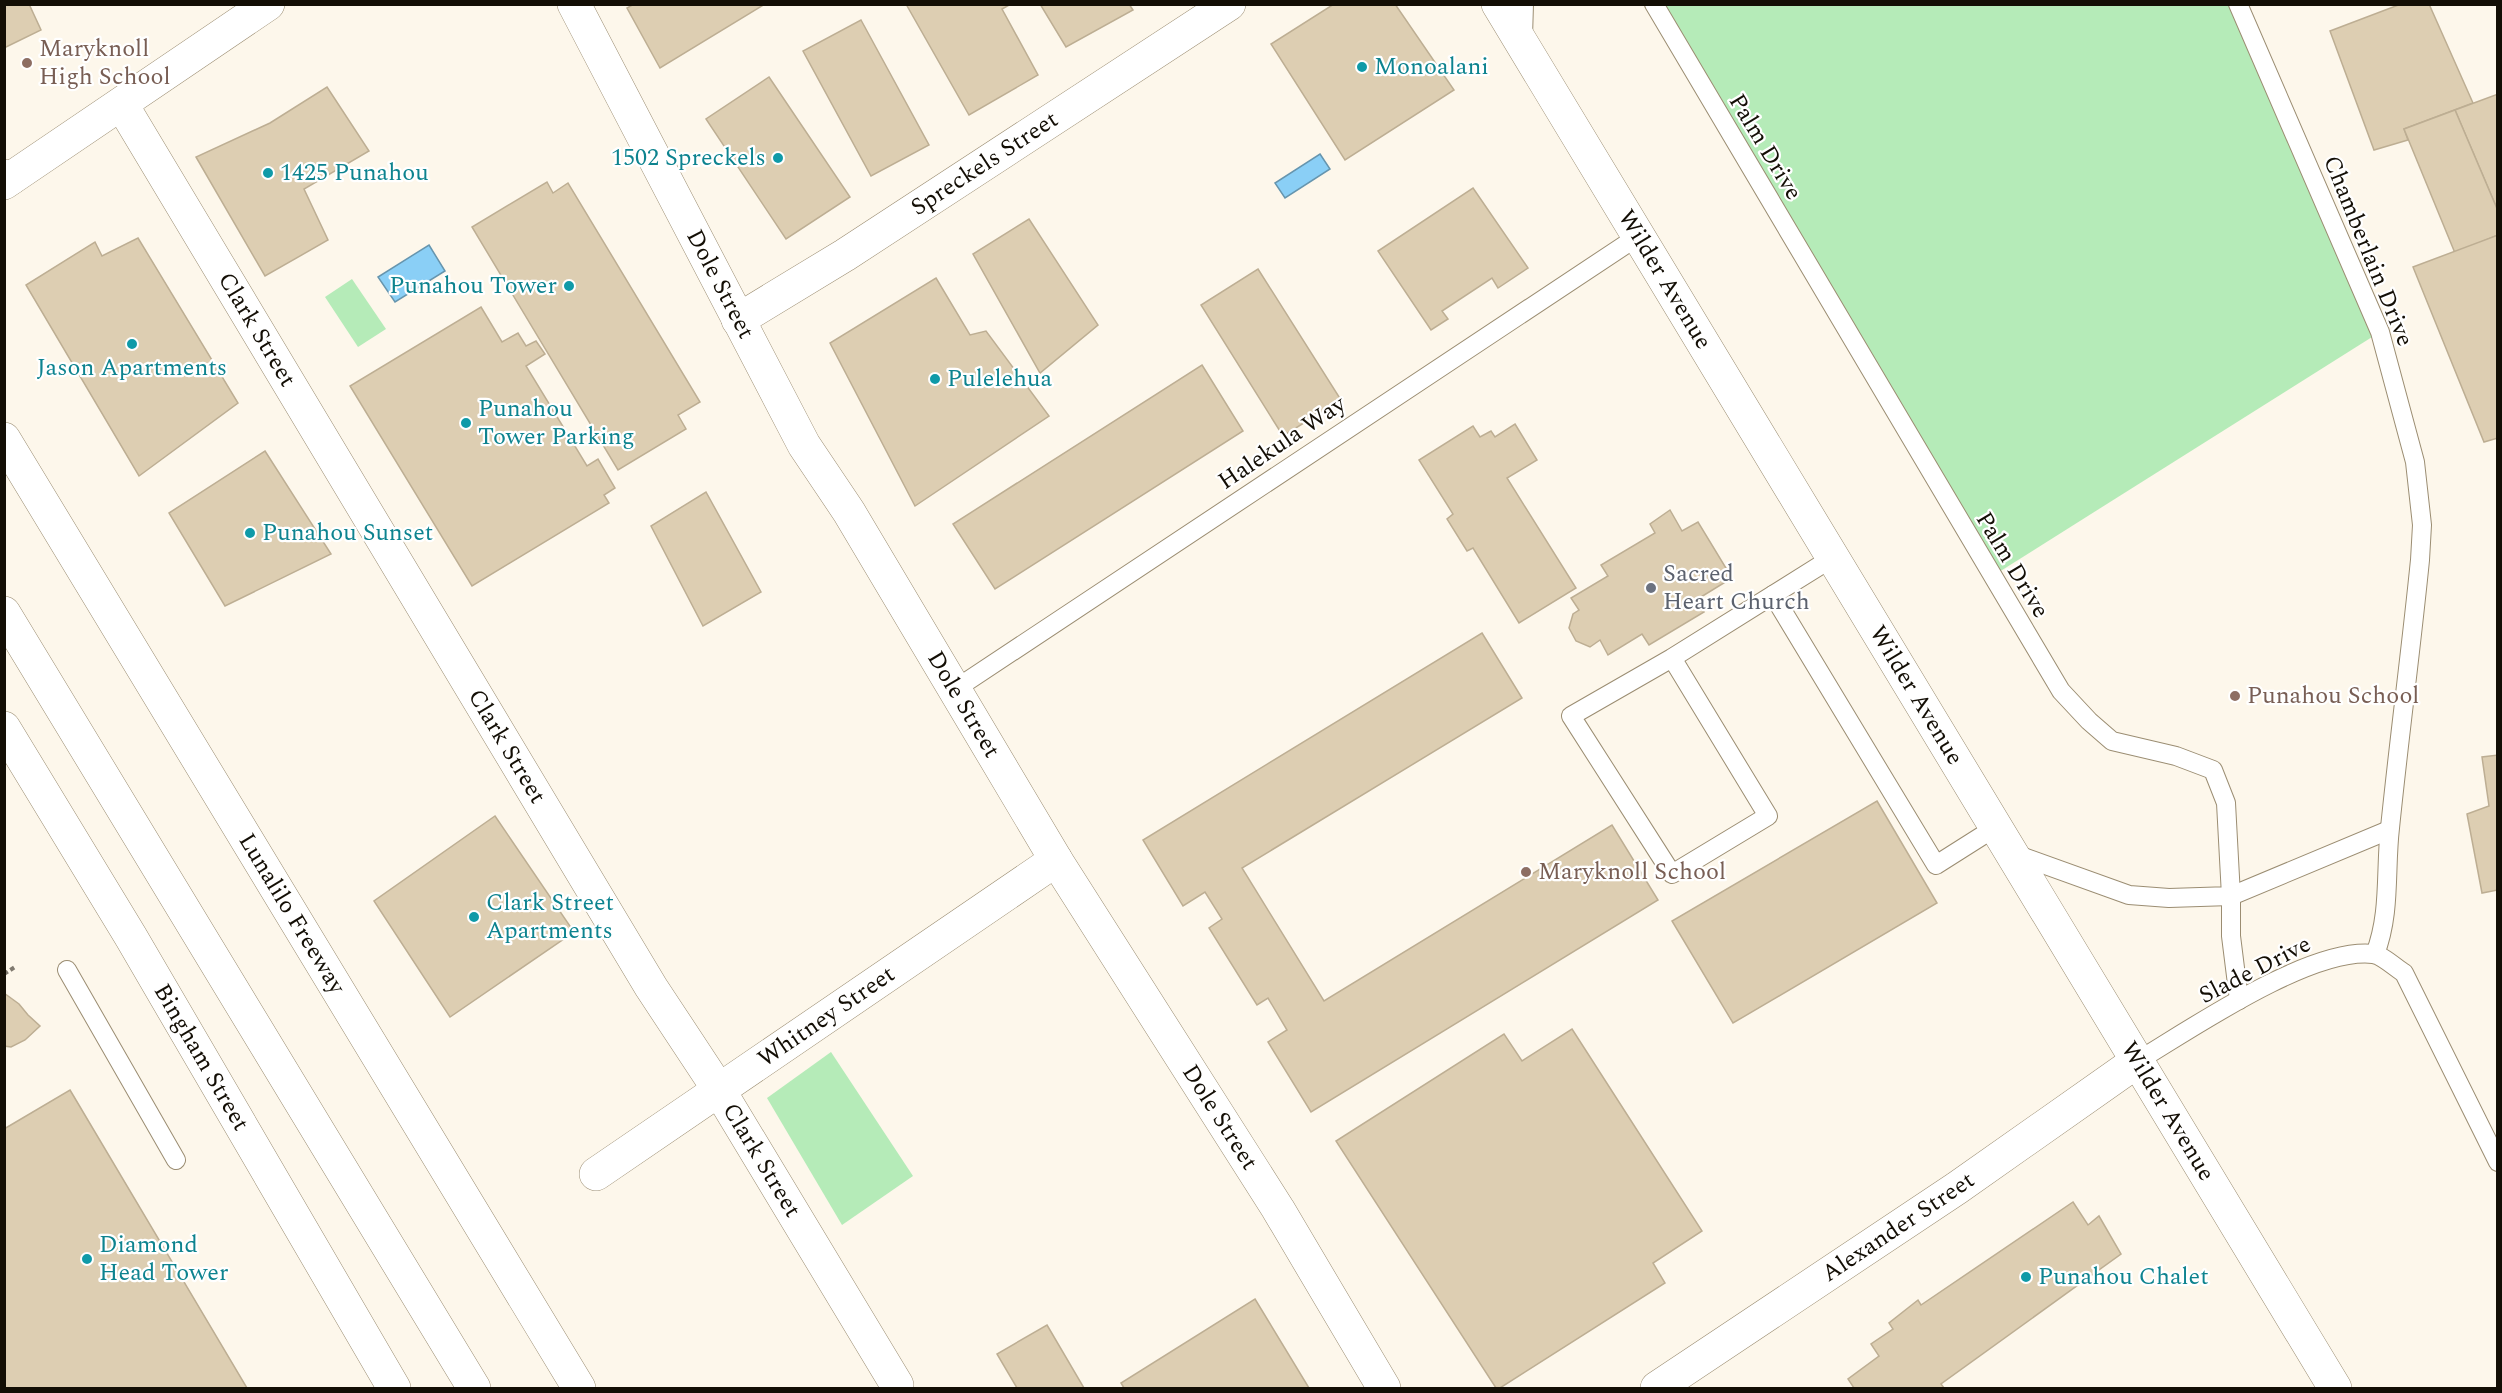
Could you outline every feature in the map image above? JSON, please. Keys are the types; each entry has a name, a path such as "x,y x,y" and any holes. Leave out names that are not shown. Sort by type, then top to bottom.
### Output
{"main road":[{"path":"7,179 122,105 268,4"},
{"name":"Dole Street","path":"574,4 804,445 849,512 1056,860 1278,1209 1384,1389"},
{"name":"Spreckels Street","path":"738,320 845,255 1229,4"},
{"name":"Wilder Avenue","path":"1498,4 2335,1389"},
{"name":"Clark Street","path":"122,105 651,987 718,1090 897,1385"},
{"name":"Lunalilo Freeway","path":"4,439 579,1389"},
{"path":"4,613 474,1389"},
{"name":"Bingham Street","path":"4,728 131,937 394,1389"},
{"name":"Whitney Street","path":"596,1174 1056,860"},
{"name":"Alexander Street","path":"1657,1389 1957,1188 2136,1062"}],"lane":[{"path":"1522,45 1524,4"},
{"name":"Palm Drive","path":"1654,4 2061,691 2089,722 2112,741 2176,756 2213,770 2226,803 2231,896"},
{"name":"Chamberlain Drive","path":"2238,4 2380,332 2415,462 2422,525 2420,560 2389,831 2388,890 2380,941 2375,954"},
{"name":"Halekula Way","path":"954,690 1637,237"},
{"path":"1672,658 1768,816 1672,874 1570,716 1672,658 1832,558"},
{"path":"1773,595 1936,865 2004,840 2129,895 2169,898 2231,896 2389,831"},
{"path":"2231,896 2231,936 2239,1000"},
{"path":"2375,954 2404,973 2498,1162"},
{"name":"Slade Drive","path":"2136,1062 2256,990 2333,958 2375,954"},
{"path":"67,970 176,1160"}],"path":[{"path":"4,974 15,967"}],"green space":[{"path":"1654,5 2238,5 2380,332 1991,577"},
{"path":"352,279 386,329 358,347 325,297"},
{"path":"831,1052 913,1176 842,1225 767,1098"}],"water":[{"path":"1320,154 1330,169 1285,198 1275,183"},
{"path":"429,245 445,271 395,302 378,277"}],"building":[{"path":"4,4 29,4 41,30 4,48"},
{"path":"634,4 765,4 660,68 627,8"},
{"path":"906,4 1011,4 1002,9 1038,75 969,115"},
{"path":"1040,4 1129,4 1133,10 1066,47"},
{"name":"Monoalani","path":"1334,4 1395,4 1454,90 1345,160 1271,44"},
{"path":"2401,4 2429,4 2473,103 2404,129 2408,140 2374,150 2330,31"},
{"path":"861,20 929,145 871,176 803,51"},
{"name":"1502 Spreckels","path":"769,77 850,197 786,239 706,119"},
{"name":"1425 Punahou","path":"327,87 369,151 304,189 328,240 265,276 196,157 270,123"},
{"path":"2498,94 2498,211 2455,110"},
{"path":"2455,110 2498,211 2498,235 2455,253 2404,129"},
{"name":"Punahou Tower","path":"547,182 553,193 568,183 700,402 678,415 686,429 618,470 472,227"},
{"path":"1473,188 1528,268 1498,288 1492,278 1442,311 1448,319 1431,330 1378,251"},
{"path":"1029,219 1098,325 1040,373 973,254"},
{"path":"2498,235 2498,438 2484,442 2413,267"},
{"name":"Jason Apartments","path":"138,238 238,403 139,476 26,285 95,242 102,256"},
{"path":"1258,269 1341,400 1283,436 1201,305"},
{"name":"Pulelehua","path":"936,278 970,335 986,331 1049,416 915,506 830,343"},
{"name":"Punahou Tower Parking","path":"481,307 502,342 518,333 526,346 536,341 545,354 526,366 587,466 598,459 615,488 604,495 609,503 472,586 350,386"},
{"path":"1202,365 1243,431 995,589 953,524"},
{"path":"1515,424 1537,460 1507,478 1576,588 1519,623 1473,548 1467,551 1447,519 1453,514 1419,460 1473,426 1480,437 1491,431 1495,437"},
{"name":"Punahou Sunset","path":"265,451 331,554 225,606 169,513"},
{"path":"706,492 761,592 703,626 651,526"},
{"name":"Sacred Heart Church","path":"1670,510 1682,531 1698,522 1732,578 1696,600 1704,612 1649,645 1642,634 1608,655 1600,640 1590,647 1576,641 1569,628 1573,614 1579,610 1571,598 1608,576 1601,565 1655,533 1650,524"},
{"path":"1482,633 1522,698 1242,868 1324,1001 1612,825 1658,900 1311,1112 1268,1042 1287,1030 1268,998 1257,1005 1209,928 1222,919 1205,892 1183,906 1143,840"},
{"path":"2498,755 2498,890 2482,893 2467,814 2489,806 2482,757"},
{"path":"1877,801 1937,903 1733,1023 1672,921"},
{"name":"Clark Street Apartments","path":"495,816 574,932 450,1017 374,901"},
{"path":"4,993 19,1004 40,1026 25,1040 11,1047 4,1046"},
{"path":"1572,1029 1702,1231 1653,1263 1665,1283 1500,1388 1496,1388 1336,1141 1504,1034 1522,1061"},
{"name":"Diamond Head Tower","path":"70,1090 247,1388 4,1388 4,1129"},
{"name":"Punahou Chalet","path":"2073,1202 2088,1225 2099,1216 2121,1254 1941,1384 1944,1388 1854,1388 1848,1379 1879,1356 1871,1344 1893,1329 1889,1323 1918,1300 1921,1305"},
{"path":"1255,1299 1309,1388 1124,1388 1121,1383"},
{"path":"1047,1325 1084,1388 1017,1388 997,1354"}],"place":[{"name":"Maryknoll High School","path":"27,63"},
{"name":"Monoalani","path":"1362,67"},
{"name":"1502 Spreckels","path":"778,158"},
{"name":"1425 Punahou","path":"268,173"},
{"name":"Punahou Tower","path":"569,286"},
{"name":"Jason Apartments","path":"132,344"},
{"name":"Pulelehua","path":"935,379"},
{"name":"Punahou Tower Parking","path":"466,423"},
{"name":"Punahou Sunset","path":"250,533"},
{"name":"Sacred Heart Church","path":"1651,588"},
{"name":"Punahou School","path":"2235,696"},
{"name":"Maryknoll School","path":"1526,872"},
{"name":"Clark Street Apartments","path":"474,917"},
{"name":"Diamond Head Tower","path":"87,1259"},
{"name":"Punahou Chalet","path":"2026,1277"}]}
